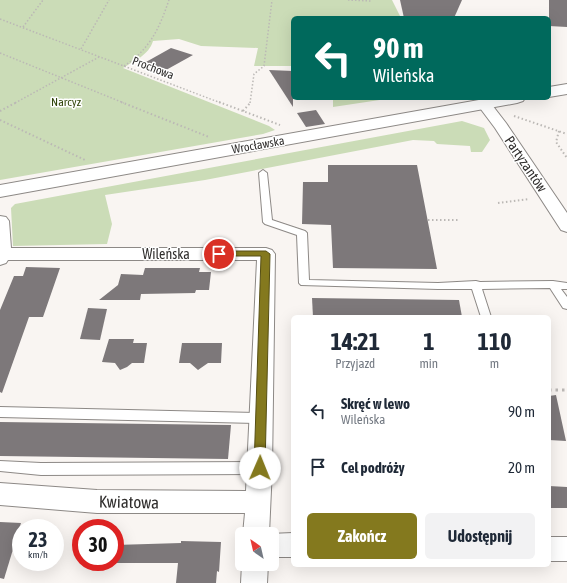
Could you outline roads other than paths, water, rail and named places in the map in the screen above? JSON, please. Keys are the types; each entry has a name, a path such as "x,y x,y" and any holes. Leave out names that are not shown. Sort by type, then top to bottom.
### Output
{"street":[{"path":"551,92 567,89"},
{"name":"Wrocławska","path":"0,191 506,100"},
{"name":"Partyzantów","path":"484,104 501,126 567,226"},
{"path":"0,221 1,256"},
{"name":"Wileńska","path":"1,256 266,254 260,468 256,527"},
{"name":"Kwiatowa","path":"0,494 39,499 137,504 258,502"},
{"path":"279,545 291,545"},
{"path":"551,549 567,549"},
{"path":"254,583 255,571"}],"lane":[{"path":"263,173 268,222 302,232 304,283 438,286 476,284 553,284 567,286"},
{"path":"476,284 485,315"},
{"path":"553,284 567,304"},
{"path":"0,412 261,418"},
{"path":"0,466 41,469 260,468"}],"park label":[{"name":"Narcyz","path":"66,102"}]}
